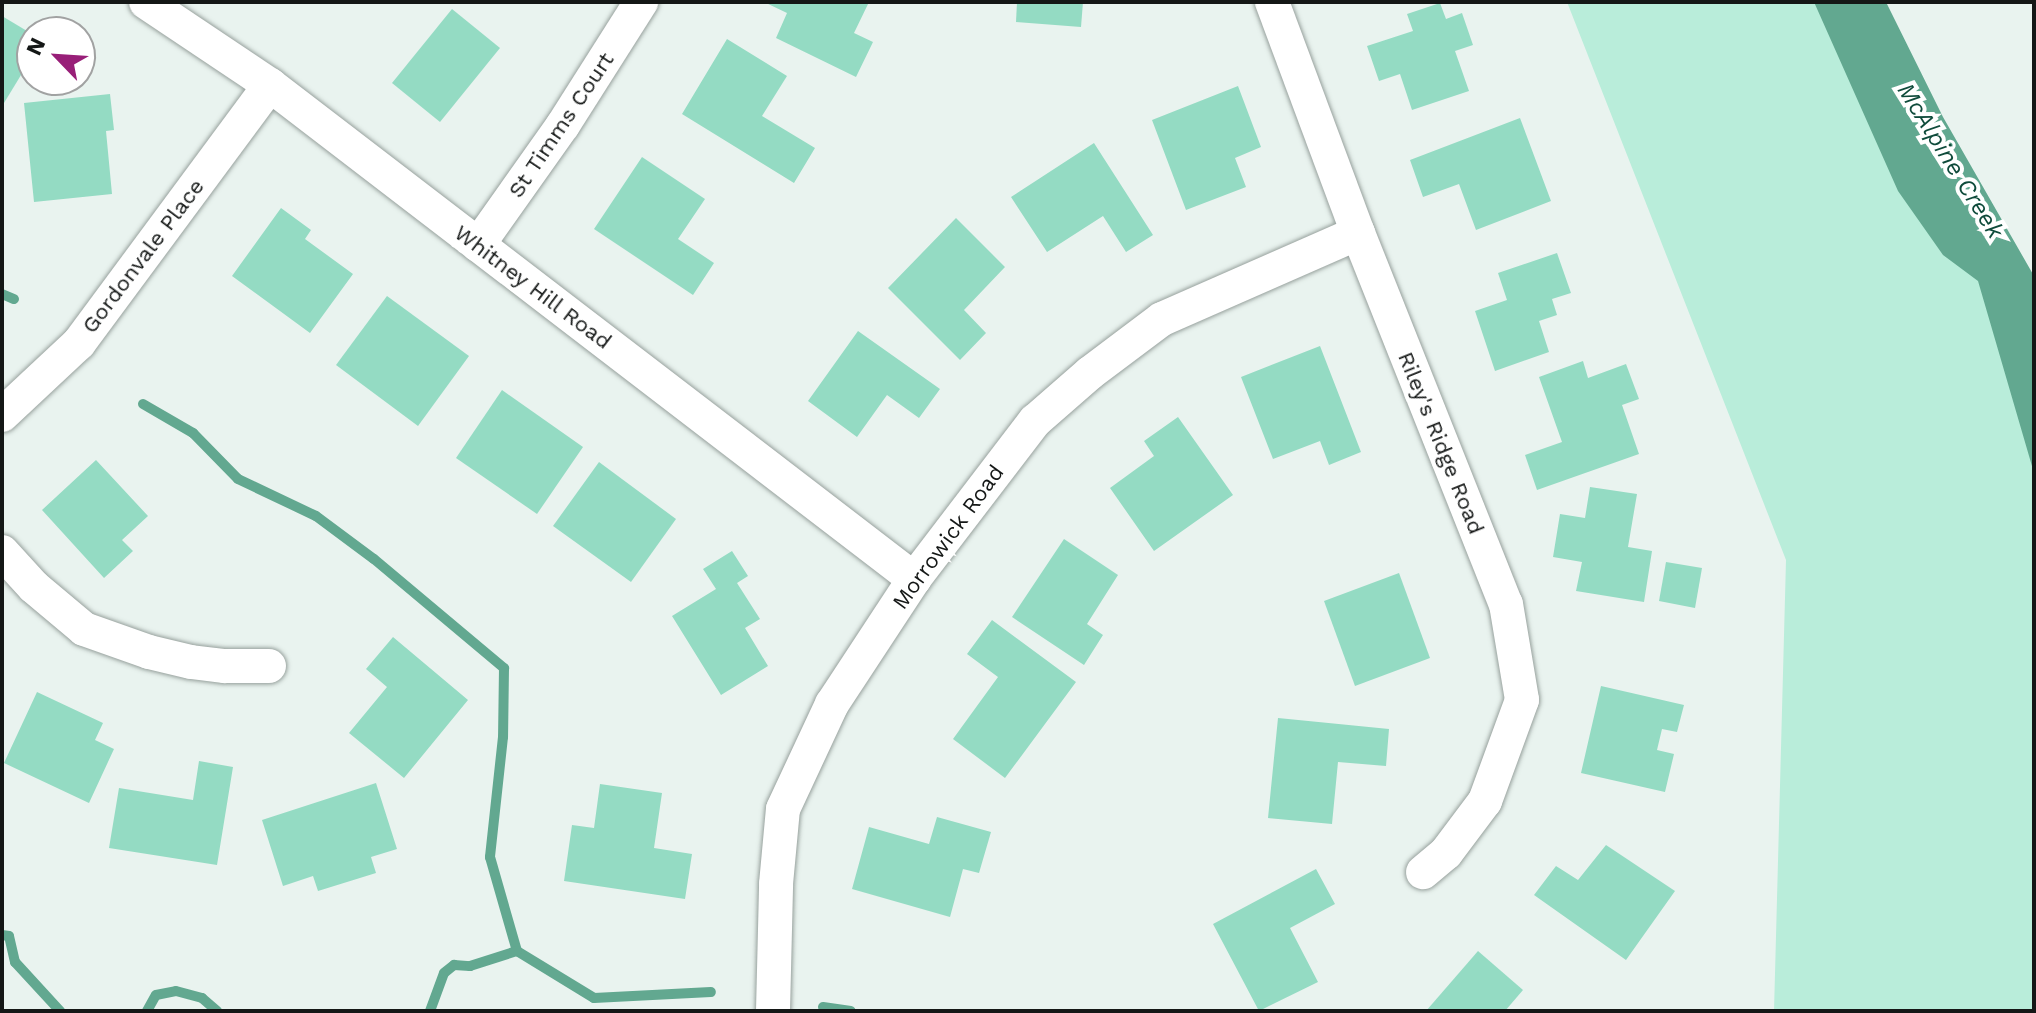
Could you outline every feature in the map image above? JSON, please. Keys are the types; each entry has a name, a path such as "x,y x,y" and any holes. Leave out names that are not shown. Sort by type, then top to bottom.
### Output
{"street":[{"name":"Whitney Hill Road","path":"146,2 270,85 914,579"},
{"name":"St Timms Court","path":"478,245 563,125 641,2"},
{"name":"Riley's Ridge Road","path":"1272,2 1358,233 1506,604 1522,700 1485,801 1446,853 1423,872"},
{"name":"Gordonvale Place","path":"2,415 79,343 270,85"},
{"name":"Morrowick Road","path":"773,1011 776,884 783,809 832,704 914,579 1035,421 1090,373 1162,319 1358,233"},
{"path":"2,552 34,587 84,629 149,652 191,662 269,666"}],"shaded area":[{"path":"1567,2 1845,2 2034,286 2034,1011 1774,1011 1786,560"}],"water":[{"name":"McAlpine Creek","path":"1814,2 1886,2 1943,117 2034,276 2034,473 1978,281 1943,255 1898,191"}],"building":[{"path":"764,2 869,2 854,33 873,42 856,77 776,38 787,13"},
{"path":"1017,2 1083,2 1081,27 1016,22"},
{"path":"1440,3 1446,19 1462,13 1473,45 1455,51 1469,91 1412,110 1400,74 1379,81 1367,46 1413,31 1407,14"},
{"path":"452,9 500,48 440,122 392,83"},
{"path":"2,16 16,24 16,83 4,103"},
{"path":"727,39 787,76 762,116 815,148 794,183 682,114"},
{"path":"1238,86 1261,147 1235,158 1246,187 1186,210 1152,120"},
{"path":"110,94 114,130 106,131 112,194 34,202 24,103"},
{"path":"1520,118 1551,201 1476,230 1459,184 1423,197 1410,160"},
{"path":"1094,143 1153,235 1126,252 1103,216 1047,252 1011,197"},
{"path":"642,157 705,199 678,239 714,263 693,295 594,229"},
{"path":"281,208 311,230 305,239 353,274 310,333 232,276"},
{"path":"956,218 1005,267 964,310 986,333 960,360 888,288"},
{"path":"1557,253 1571,293 1552,299 1557,315 1539,321 1549,352 1495,371 1475,311 1507,300 1498,273"},
{"path":"387,296 469,356 418,426 336,365"},
{"path":"858,331 940,389 919,418 887,395 857,437 808,401"},
{"path":"1320,346 1361,452 1329,465 1320,441 1273,459 1241,377"},
{"path":"1583,361 1588,378 1626,364 1639,399 1622,405 1639,454 1537,490 1525,455 1562,442 1539,377"},
{"path":"502,390 583,447 537,514 456,458"},
{"path":"1178,417 1233,495 1154,551 1110,488 1154,456 1144,441"},
{"path":"96,460 148,516 122,540 133,551 104,578 42,510"},
{"path":"599,462 676,519 631,582 553,526"},
{"path":"1590,487 1637,494 1628,547 1652,551 1644,602 1576,591 1582,562 1553,557 1560,514 1585,518"},
{"path":"1064,539 1118,575 1087,624 1103,635 1084,665 1012,617"},
{"path":"732,551 748,576 737,583 760,619 745,628 768,666 721,695 672,616 716,589 703,569"},
{"path":"1666,562 1702,568 1695,608 1659,601"},
{"path":"1399,573 1430,658 1355,686 1324,601"},
{"path":"992,620 1076,682 1005,778 953,739 998,677 967,654"},
{"path":"393,637 468,700 404,778 349,733 387,687 366,669"},
{"path":"1601,686 1684,705 1677,732 1662,729 1657,750 1674,754 1665,792 1581,773"},
{"path":"37,692 103,723 95,740 114,749 89,803 4,763"},
{"path":"1278,718 1389,729 1386,766 1338,762 1332,824 1268,818"},
{"path":"199,761 233,767 217,865 109,848 119,788 193,800"},
{"path":"376,783 397,849 371,857 376,873 318,891 313,876 283,886 262,820"},
{"path":"600,784 662,793 654,848 692,854 685,899 564,881 572,825 594,828"},
{"path":"937,817 991,832 979,873 963,869 950,917 852,889 869,827 929,844"},
{"path":"1606,845 1675,891 1626,960 1534,895 1556,866 1578,880"},
{"path":"1316,869 1335,904 1290,928 1318,982 1259,1011 1213,924"},
{"path":"1478,951 1523,990 1505,1011 1426,1011"}],"waterway":[{"path":"2,294 14,299"},
{"path":"143,404 193,433 238,479 316,516 374,559 504,668 503,737 490,857 517,951 594,998 711,992"},
{"path":"2,935 9,936 15,962 60,1011"},
{"path":"430,1011 444,973 454,965 470,966 517,951"},
{"path":"147,1011 156,995 176,991 202,998 217,1011"},
{"path":"823,1007 851,1011"}]}
